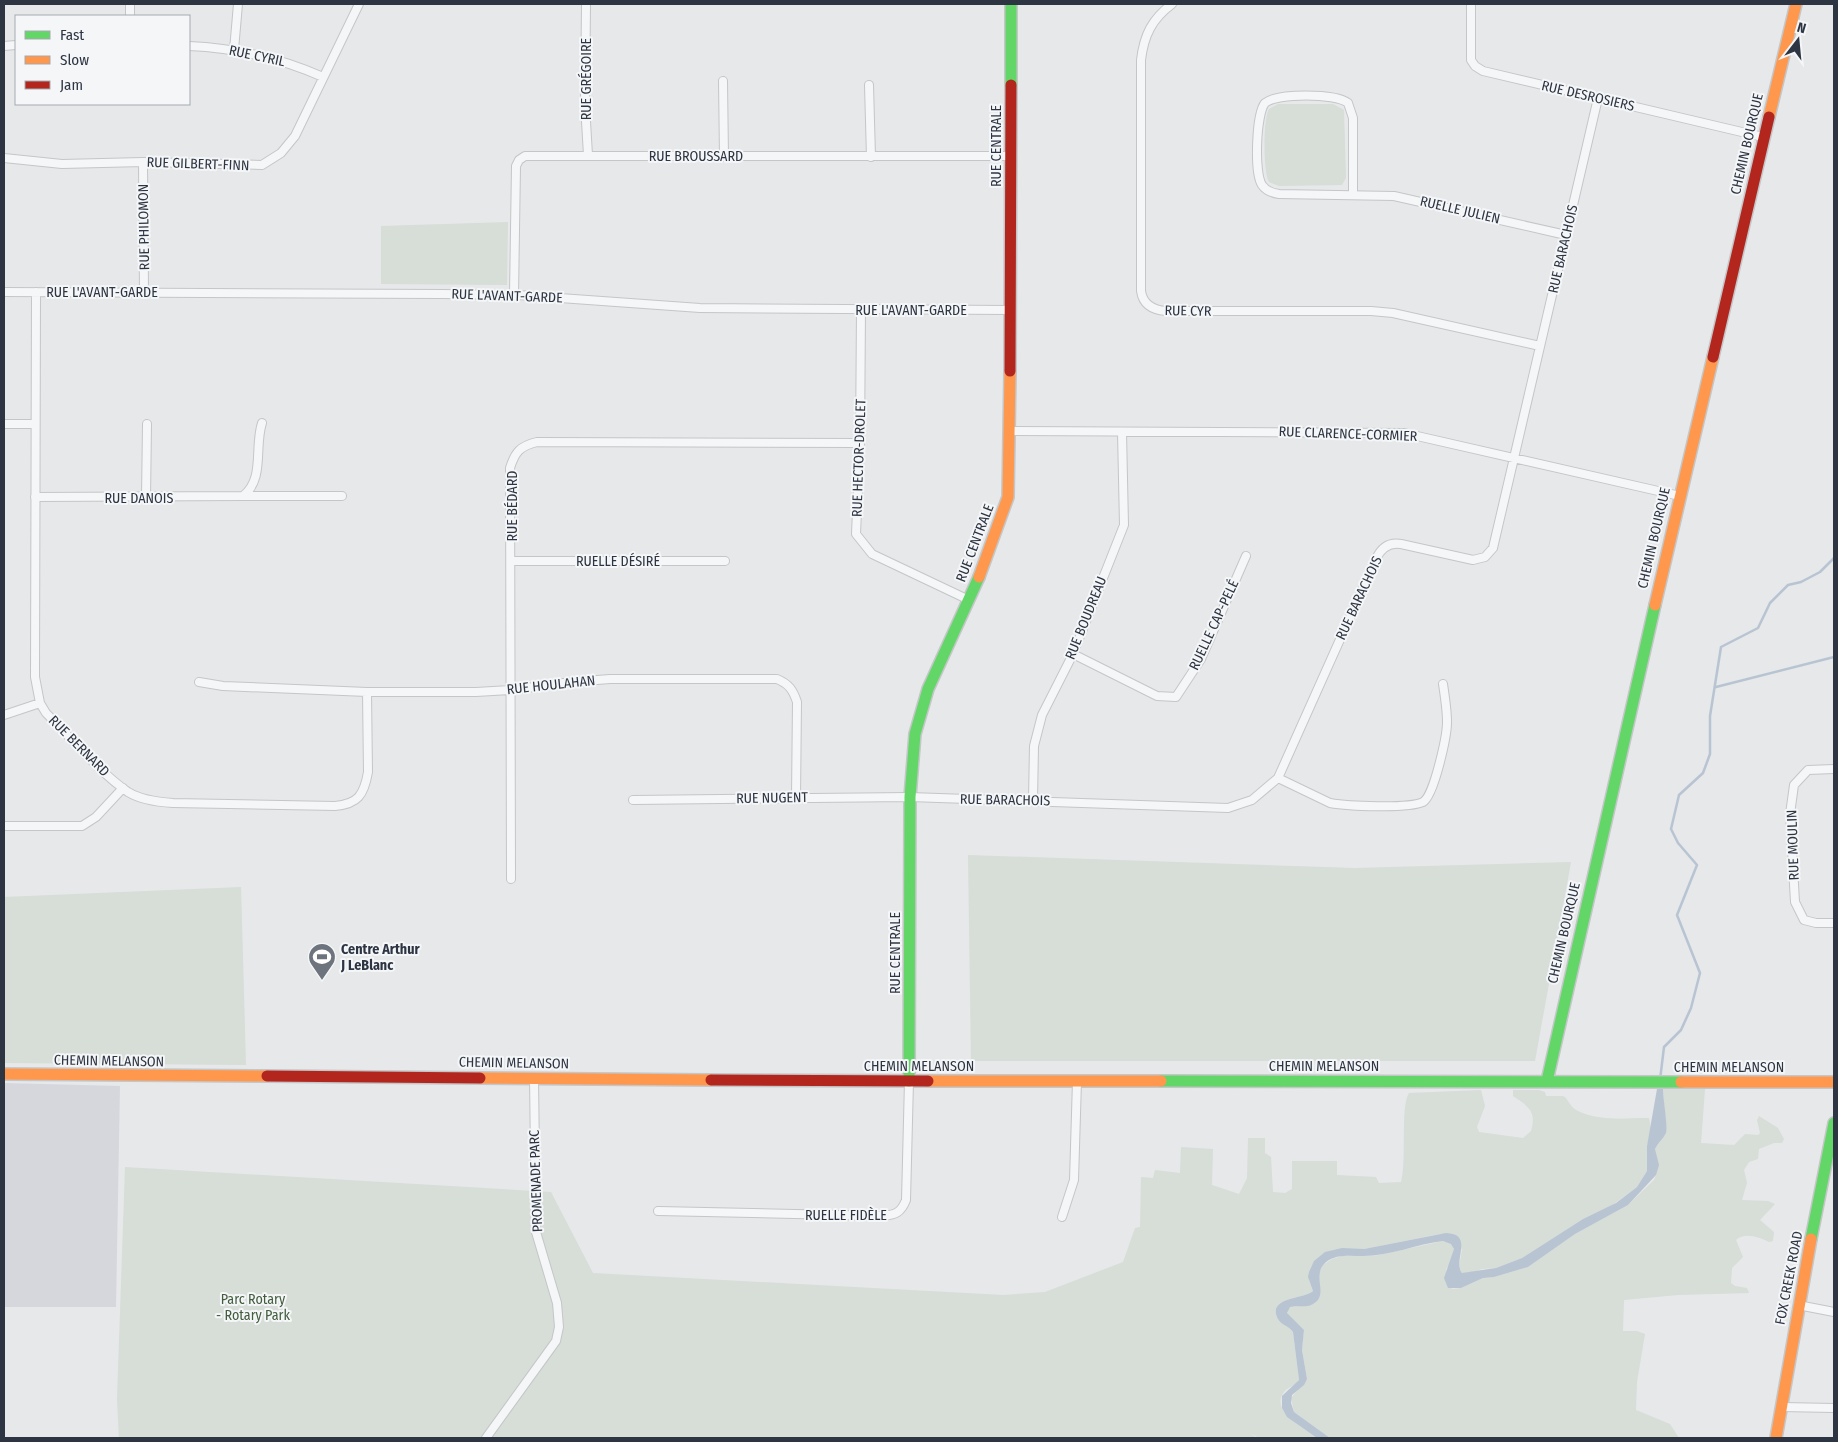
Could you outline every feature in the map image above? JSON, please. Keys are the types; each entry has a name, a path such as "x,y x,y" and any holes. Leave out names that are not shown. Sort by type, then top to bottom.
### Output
{"street":[{"path":"234,50 238,4"},
{"name":"RUE GILBERT-FINN","path":"4,158 62,164 143,162 262,165 281,153 295,136 359,4"},
{"name":"RUE GRÉGOIRE","path":"586,4 585,105 588,155"},
{"name":"RUE CENTRALE","path":"909,1081 910,797 915,734 928,689 969,600 1008,497 1010,431 1011,4"},
{"name":"RUE CYR","path":"1172,4 1159,14 1150,26 1144,42 1142,60 1142,291 1147,305 1156,310 1166,311 1371,311 1394,313 1540,346"},
{"name":"RUE DESROSIERS","path":"1470,4 1471,55 1477,68 1487,73 1763,137"},
{"name":"CHEMIN BOURQUE","path":"1547,1081 1763,137 1796,4"},
{"name":"RUE CYRIL","path":"190,46 234,50 295,64 323,77"},
{"path":"724,81 724,157"},
{"path":"869,85 871,157"},
{"name":"RUELLE JULIEN","path":"1353,194 1353,118 1348,103 1337,97 1285,96 1273,97 1264,103 1259,116 1258,172 1261,183 1265,188 1279,194 1353,194 1414,199 1566,235"},
{"name":"RUE BARACHOIS","path":"910,797 1228,808 1252,800 1278,778 1380,551 1389,545 1398,543 1473,560 1485,557 1495,543 1598,98"},
{"name":"RUE BROUSSARD","path":"514,295 517,163 522,158 529,156 1011,156"},
{"name":"RUE PHILOMON","path":"143,162 144,292"},
{"name":"RUE L'AVANT-GARDE","path":"4,292 514,295 700,308 1010,310"},
{"name":"RUE BERNARD","path":"36,292 34,424 35,677 40,703 46,713 123,788 149,800 173,803 347,804 361,795 366,786 368,772 367,692"},
{"name":"RUE HECTOR-DROLET","path":"861,310 860,443 856,534 872,554 969,600"},
{"path":"243,496 252,488 257,478 258,436 262,423"},
{"path":"4,424 34,424"},
{"path":"146,498 147,424"},
{"name":"RUE CLARENCE-CORMIER","path":"1010,431 1404,433 1680,496"},
{"name":"RUE BOUDREAU","path":"1033,800 1034,746 1042,715 1072,654 1124,525 1122,432"},
{"name":"RUE BÉDARD","path":"511,879 512,561 510,468 514,454 523,445 537,442 860,443"},
{"name":"RUE DANOIS","path":"35,497 342,496"},
{"name":"RUELLE CAP-PELÉ","path":"1072,654 1157,696 1176,697 1201,659 1246,556"},
{"name":"RUELLE DÉSIRÉ","path":"512,561 725,561"},
{"name":"RUE HOULAHAN","path":"199,682 223,686 367,692 512,690 610,679 763,679 786,683 791,688 797,702 796,798"},
{"path":"1278,778 1330,803 1416,805 1424,802 1430,794 1434,783 1447,724 1443,684"},
{"path":"4,715 40,703"},
{"name":"RUE MOULIN","path":"1834,769 1808,770 1794,785 1790,814 1795,902 1804,920 1816,923 1834,923"},
{"path":"4,826 82,826 96,817 123,788"},
{"name":"RUE NUGENT","path":"633,800 910,797"},
{"name":"CHEMIN MELANSON","path":"4,1074 909,1081 1834,1082"},
{"name":"PROMENADE PARC","path":"486,1438 556,1341 559,1327 557,1303 536,1232 534,1078"},
{"name":"RUELLE FIDÈLE","path":"658,1211 882,1216 898,1214 903,1209 906,1200 909,1081"},
{"path":"1062,1217 1074,1180 1076,1081"},
{"name":"FOX CREEK ROAD","path":"1776,1438 1798,1305 1834,1123"},
{"path":"1798,1305 1834,1312"},
{"path":"1782,1407 1834,1408"}],"shaded area":[{"path":"4,1083 120,1086 116,1307 4,1307"}],"green space":[{"path":"1278,104 1333,104 1344,110 1346,178 1342,185 1279,186 1269,182 1265,157 1266,123 1269,109"},
{"path":"508,222 507,285 381,284 381,226"},
{"path":"968,855 1355,868 1571,862 1535,1061 971,1061"},
{"path":"241,887 246,1065 4,1063 4,897"},
{"path":"1663,1088 1705,1089 1701,1143 1734,1145 1745,1134 1758,1135 1760,1133 1757,1120 1759,1116 1778,1128 1784,1139 1782,1143 1774,1143 1759,1149 1758,1159 1749,1162 1744,1170 1747,1183 1742,1200 1768,1201 1775,1204 1760,1220 1774,1232 1773,1241 1769,1242 1757,1237 1748,1236 1743,1236 1736,1240 1743,1257 1732,1268 1731,1283 1735,1286 1747,1288 1749,1293 1678,1295 1624,1300 1623,1331 1637,1331 1645,1334 1637,1382 1636,1410 1670,1424 1679,1438 1330,1438 1294,1412 1291,1398 1307,1379 1302,1350 1304,1330 1288,1316 1287,1311 1290,1307 1310,1305 1315,1302 1320,1294 1319,1272 1323,1265 1332,1259 1342,1256 1374,1256 1443,1241 1451,1243 1454,1249 1451,1263 1446,1269 1452,1289 1461,1288 1483,1278 1494,1277 1528,1267 1575,1234 1628,1205 1654,1180 1656,1175 1655,1149 1666,1132"},
{"name":"Parc Rotary - Rotary Park","path":"1481,1090 1485,1106 1477,1127 1479,1132 1523,1138 1531,1131 1533,1124 1532,1114 1527,1106 1513,1096 1513,1090 1539,1090 1545,1092 1546,1096 1563,1096 1576,1110 1603,1118 1649,1118 1651,1130 1647,1146 1647,1171 1637,1187 1611,1206 1583,1219 1522,1258 1496,1268 1482,1269 1469,1274 1462,1273 1459,1268 1462,1249 1440,1234 1364,1249 1333,1250 1309,1280 1313,1291 1282,1303 1277,1306 1276,1312 1279,1321 1293,1332 1299,1380 1284,1392 1281,1406 1291,1419 1317,1438 1259,1438 1250,1433 1257,1438 119,1438 117,1399 125,1167 551,1192 593,1273 1003,1295 1045,1292 1123,1262 1135,1228 1140,1227 1141,1177 1153,1178 1155,1170 1180,1173 1181,1147 1213,1149 1212,1185 1239,1194 1247,1178 1248,1138 1265,1138 1265,1153 1271,1157 1273,1192 1285,1193 1292,1189 1292,1161 1337,1161 1337,1175 1376,1177 1379,1183 1401,1182 1404,1161 1405,1110 1409,1093"}],"water":[{"path":"1657,1089 1663,1089 1666,1133 1655,1149 1659,1165 1656,1175 1628,1205 1575,1234 1528,1267 1494,1277 1483,1278 1461,1288 1448,1288 1444,1278 1454,1249 1451,1244 1443,1241 1383,1254 1337,1257 1323,1265 1319,1277 1320,1295 1318,1300 1311,1305 1290,1307 1287,1313 1304,1330 1302,1350 1307,1379 1304,1385 1292,1395 1291,1403 1294,1412 1330,1438 1317,1438 1287,1417 1282,1408 1282,1396 1299,1380 1293,1332 1279,1321 1276,1312 1277,1306 1313,1291 1308,1277 1314,1261 1325,1252 1342,1248 1364,1249 1446,1233 1455,1235 1461,1243 1459,1262 1462,1273 1496,1268 1522,1258 1583,1219 1616,1203 1637,1187 1647,1171 1647,1146"}],"waterway":[{"path":"1660,1080 1664,1047 1681,1030 1691,1008 1700,973 1677,915 1697,865 1678,843 1671,829 1679,795 1703,773 1710,754 1710,716 1721,647 1758,628 1770,603 1788,585 1801,582 1820,572 1834,558"},
{"path":"1716,687 1834,657"}],"traffic: fast":[{"path":"1011,4 1011,85"},
{"path":"909,1081 910,797 915,734 928,689 979,577"},
{"path":"1547,1081 1655,605"},
{"path":"1161,1081 1681,1082"},
{"path":"1811,1239 1834,1123"}],"traffic: slow":[{"path":"1769,117 1796,4"},
{"path":"1655,605 1713,357"},
{"path":"979,577 1008,497 1010,371"},
{"path":"4,1074 267,1076"},
{"path":"480,1078 711,1080"},
{"path":"928,1081 1161,1081"},
{"path":"1681,1082 1834,1082"},
{"path":"1776,1438 1811,1239"}],"traffic: jam":[{"path":"1010,371 1011,85"},
{"path":"1713,357 1769,117"},
{"path":"267,1076 480,1078"},
{"path":"711,1080 928,1081"}],"place":[{"name":"Centre Arthur J LeBlanc","path":"322,981"}]}
